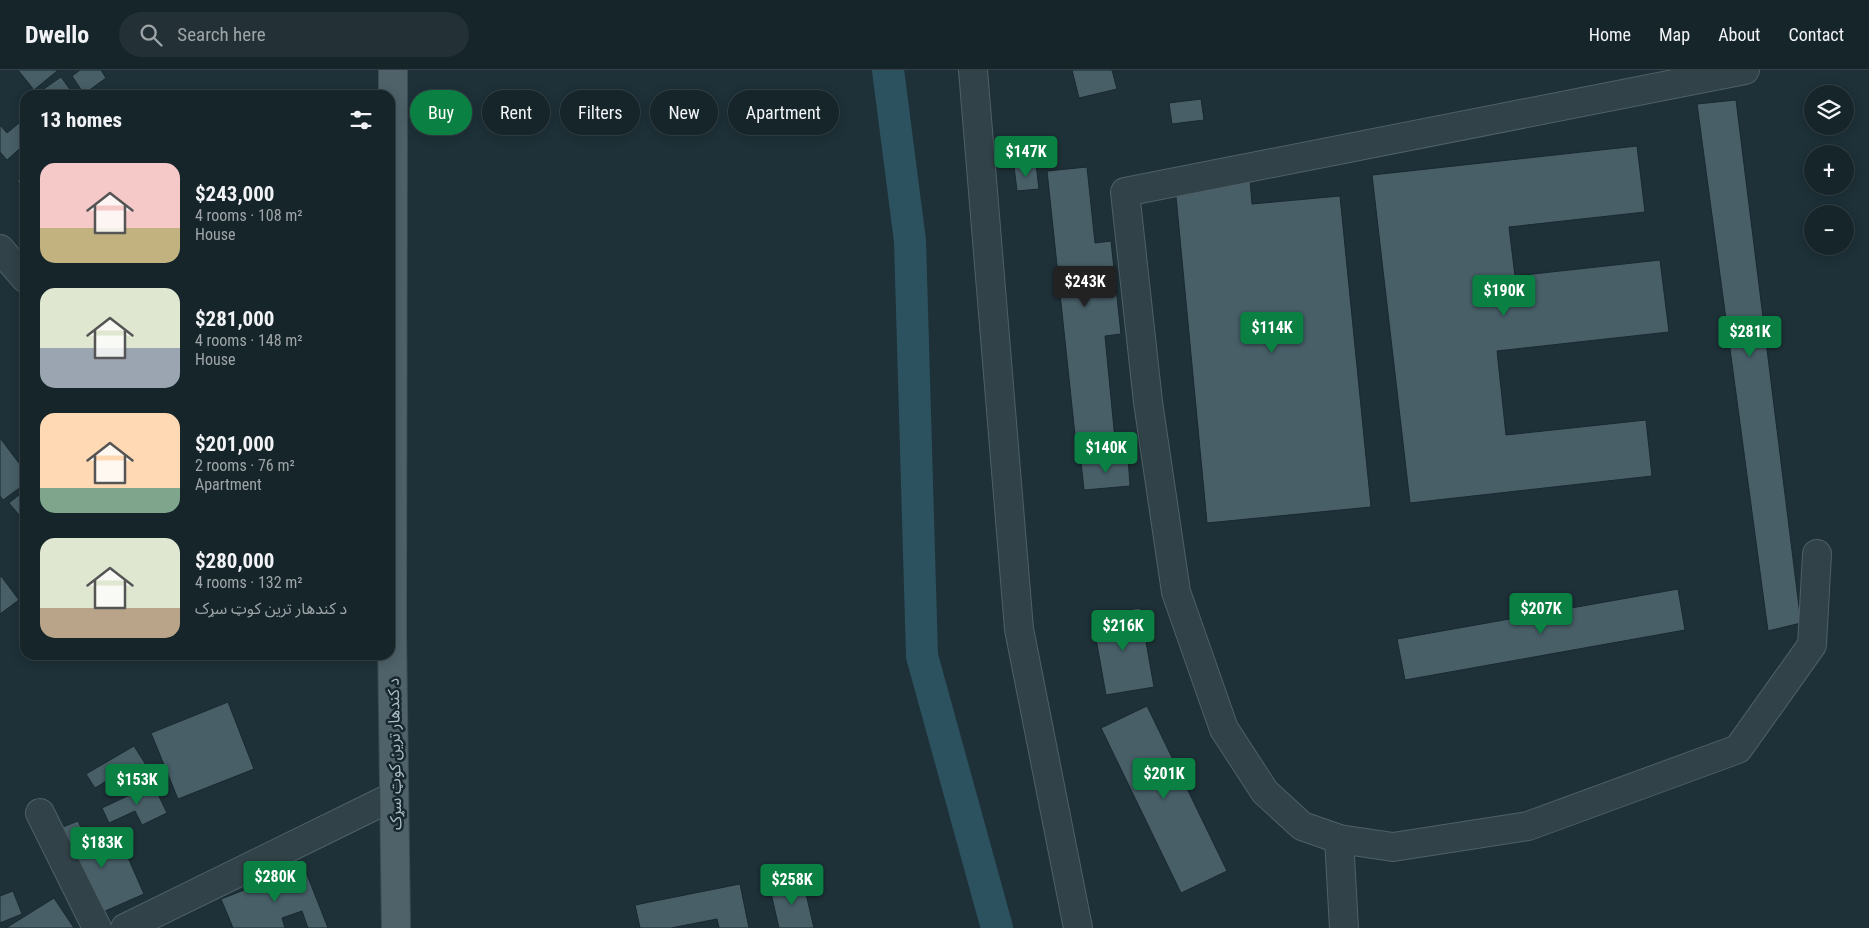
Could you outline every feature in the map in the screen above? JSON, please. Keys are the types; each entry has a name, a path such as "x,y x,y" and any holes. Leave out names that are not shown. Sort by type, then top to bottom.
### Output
{"main road":[{"name":"د کندهار ترين کوټ سړک","path":"393,70 393,90"},
{"name":"د کندهار ترين کوټ سړک","path":"391,660 396,928"}],"street":[{"path":"972,70 1019,629 1078,928"},
{"path":"1745,70 1125,192 1148,402 1176,592 1224,729 1265,792 1302,826 1339,839 1393,847 1528,826 1738,749 1812,645 1817,554"},
{"path":"0,249 20,272"},
{"path":"125,928 394,796"},
{"path":"40,813 97,928"},
{"path":"1339,839 1344,928"}],"building":[{"path":"18,70 56,70 57,71 34,90"},
{"path":"80,70 101,70 106,78 90,90 81,90 72,76"},
{"path":"1072,70 1112,70 1117,89 1079,98"},
{"path":"61,77 70,90 42,90"},
{"path":"1201,99 1204,120 1172,124 1169,103"},
{"path":"1736,100 1801,623 1768,631 1697,104"},
{"path":"20,122 20,148 7,160 0,152 0,125 7,133"},
{"path":"1637,146 1645,212 1509,227 1515,276 1660,260 1669,332 1497,351 1506,435 1646,420 1652,476 1410,503 1372,175"},
{"path":"1036,164 1039,189 1017,191 1014,166"},
{"path":"1087,167 1095,243 1111,241 1121,334 1105,336 1116,450 1077,454 1047,171"},
{"path":"1250,179 1252,204 1340,196 1371,507 1207,523 1175,186"},
{"path":"0,438 20,464 20,488 3,500 0,496"},
{"path":"1128,457 1130,486 1084,490 1081,462"},
{"path":"20,494 20,516 9,503"},
{"path":"0,577 19,600 0,614"},
{"path":"1678,589 1685,630 1405,680 1397,639"},
{"path":"1140,608 1154,687 1106,695 1092,616"},
{"path":"228,702 254,769 178,799 151,733"},
{"path":"1147,706 1227,871 1181,893 1101,728"},
{"path":"134,746 151,773 124,788 116,775 95,788 86,774"},
{"path":"153,784 167,813 142,825 135,811 109,823 102,808"},
{"path":"78,821 90,847 118,835 144,894 96,915 58,829"},
{"path":"304,867 328,928 308,928 302,911 282,918 285,928 233,928 221,899"},
{"path":"803,881 814,928 779,928 770,889"},
{"path":"740,884 749,928 719,928 717,919 671,928 640,928 635,905"},
{"path":"13,891 22,914 0,923 0,896"},
{"path":"54,898 74,928 6,928"}],"waterway":[{"path":"888,70 910,241 922,656 997,928"}]}
